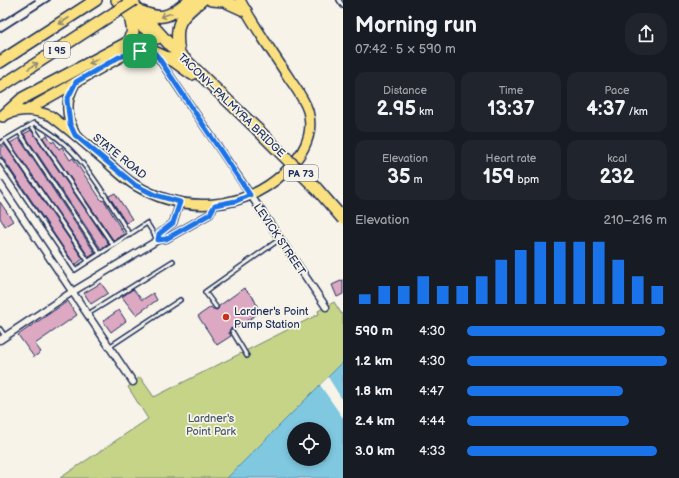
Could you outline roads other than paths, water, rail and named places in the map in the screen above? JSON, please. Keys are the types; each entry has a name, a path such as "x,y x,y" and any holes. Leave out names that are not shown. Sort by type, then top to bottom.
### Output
{"highway":[{"name":"I 95","path":"0,62 96,0"},
{"path":"117,0 135,14 153,17 164,17 174,13 190,0"},
{"path":"2,117 23,98 128,43 133,32 135,14 129,0"},
{"name":"I 95","path":"0,87 134,0"},
{"path":"179,53 176,37 178,23 186,13 202,0"},
{"path":"211,0 224,1 246,11"},
{"name":"TACONY–PALMYRA BRIDGE","path":"135,14 221,93 317,189 343,219"},
{"name":"PA 73","path":"154,52 174,61 221,93"}],"main road":[{"name":"STATE ROAD","path":"2,117 27,110 38,111 50,116 135,185 155,195 180,202 215,205 236,201 250,195 279,177 295,161 306,144 311,127 305,104 240,0"},
{"name":"PA 73","path":"76,82 124,55 140,51 154,52"},
{"path":"27,110 76,82"},
{"path":"75,135 70,124 67,106 69,95 76,82"}],"street":[{"name":"LEVICK STREET","path":"154,52 326,306"},
{"path":"0,184 133,382"},
{"path":"158,240 159,234 173,223 180,202"},
{"path":"3,339 72,292 158,240 166,239 210,214 215,205"}],"lane":[{"path":"339,0 343,6"},
{"path":"0,143 34,123 50,131 89,170 130,235"},
{"path":"31,125 113,245"},
{"path":"19,132 100,254"},
{"path":"6,140 88,261"},
{"path":"0,160 75,270 147,223 158,240"},
{"path":"216,307 205,292 280,239"},
{"path":"88,314 173,261"},
{"path":"109,347 180,300"},
{"path":"0,329 3,339"},
{"path":"232,331 247,356"}],"water":[{"path":"343,362 343,478 227,478"}],"railway":[{"path":"0,22 35,0"},
{"path":"0,32 50,0"}],"place":[{"name":"Lardner's Point Pump Station","path":"226,317"}],"park label":[{"name":"Lardner's Point Park","path":"211,424"}]}
